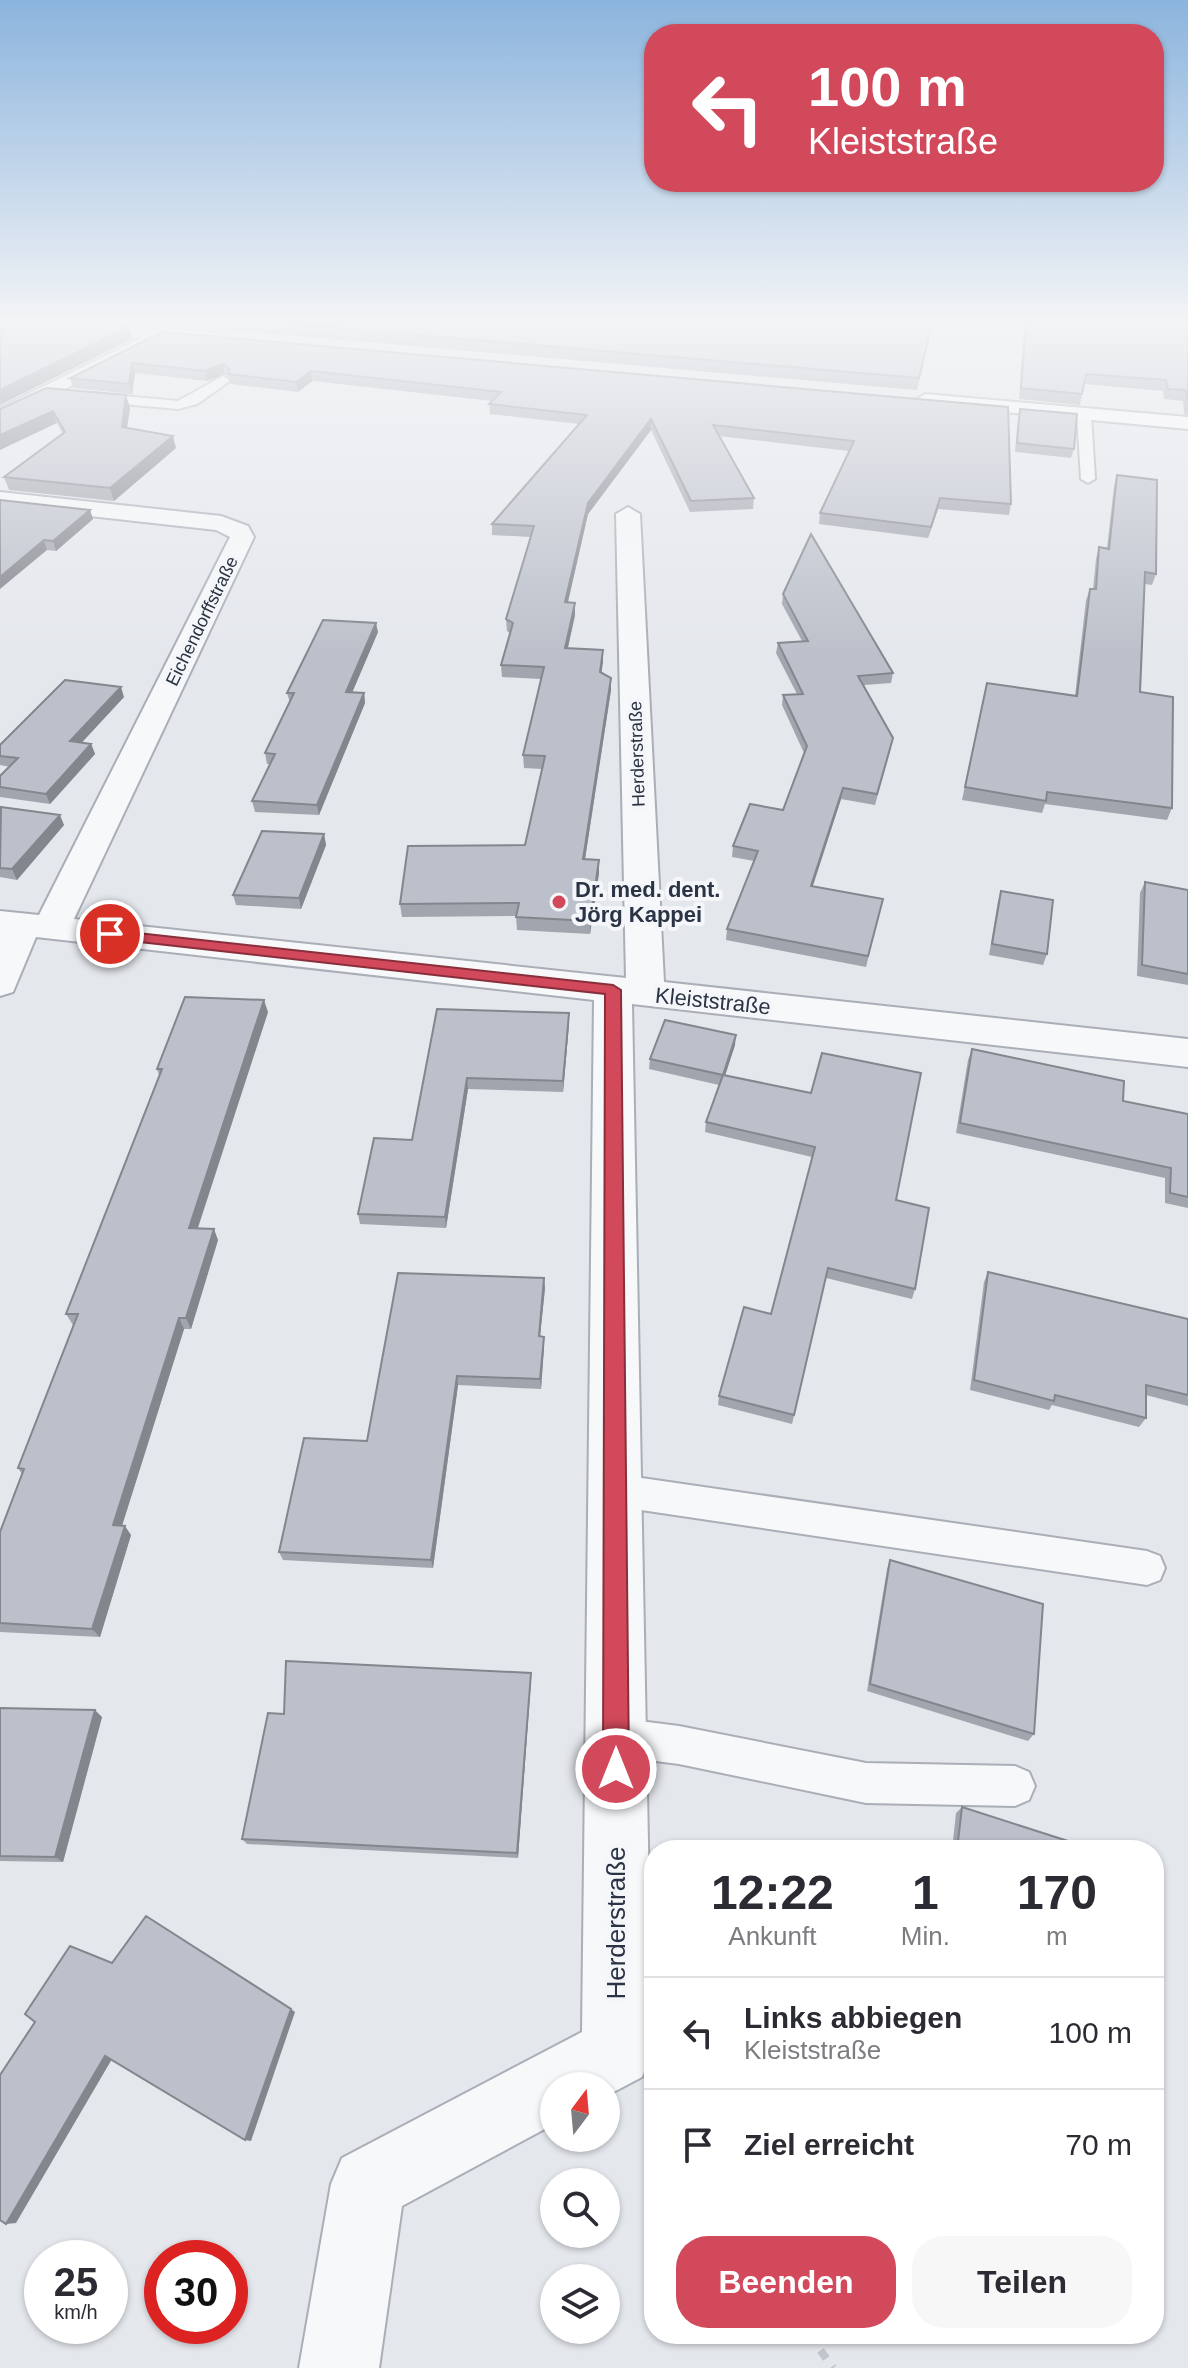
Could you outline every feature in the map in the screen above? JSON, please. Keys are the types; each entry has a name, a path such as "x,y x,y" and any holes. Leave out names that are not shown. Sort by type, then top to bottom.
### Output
{"street":[{"name":"Eichendorffstraße","path":"0,499 221,523 239,531 242,537 24,925 0,983"},
{"name":"Herderstraße","path":"339,2368 368,2184 617,2052 614,1490 629,992 628,514"},
{"name":"Kleiststraße","path":"24,925 1188,1053"}],"lane":[{"path":"1085,435 1088,479"},
{"path":"614,1490 1147,1568"},
{"path":"616,1737 679,1745 866,1783 1015,1786"}],"path":[{"path":"816,2344 833,2368"}],"building":[{"path":"62,435 173,436 110,488 4,477"},
{"path":"570,435 639,435 588,503 565,602 575,603 565,648 603,650 600,672 611,678 583,859 599,860 590,921 516,917 519,903 400,904 408,846 525,845 545,756 523,755 544,667 501,665 513,623 506,619 534,526 492,524"},
{"path":"659,435 718,435 754,498 691,501"},
{"path":"797,435 1009,435 1011,504 940,498 931,527 820,513 854,441"},
{"path":"1018,435 1075,435 1074,449 1017,443"},
{"path":"1117,475 1157,480 1156,574 1145,572 1140,692 1173,697 1172,808 1047,792 1046,801 965,787 987,683 1077,696 1090,589 1096,589 1099,547 1109,549"},
{"path":"0,500 90,510 53,541 44,540 0,577"},
{"path":"811,534 893,673 858,676 893,738 877,794 843,788 811,886 883,899 868,956 727,929 758,851 733,846 750,804 783,810 807,746 783,695 803,694 778,643 808,641 783,594"},
{"path":"323,620 376,623 346,692 364,693 317,805 252,801 275,754 265,753 294,693 287,693"},
{"path":"65,680 121,687 70,741 91,744 46,794 0,787 0,776 18,758 0,756 0,745"},
{"path":"1,807 60,815 12,869 0,868"},
{"path":"262,831 324,834 299,898 233,895"},
{"path":"1145,882 1188,890 1188,974 1142,965"},
{"path":"1001,891 1053,900 1047,954 992,944"},
{"path":"185,997 264,1000 189,1228 214,1229 186,1318 179,1318 113,1525 125,1526 92,1629 0,1623 0,1532 24,1469 18,1468 78,1314 66,1314 162,1069 157,1069"},
{"path":"437,1009 569,1013 563,1081 467,1078 445,1217 358,1214 374,1138 412,1140"},
{"path":"665,1020 736,1035 723,1075 650,1059"},
{"path":"972,1049 1124,1081 1123,1101 1188,1114 1188,1197 1170,1193 1171,1168 960,1123"},
{"path":"822,1053 921,1073 896,1200 929,1208 915,1289 828,1268 794,1415 719,1396 744,1307 771,1314 815,1147 706,1122 723,1075 811,1093"},
{"path":"988,1272 1188,1319 1188,1395 1146,1385 1146,1418 1055,1395 1054,1401 974,1380"},
{"path":"398,1273 544,1278 539,1336 544,1337 540,1379 457,1376 431,1560 279,1552 304,1438 367,1441"},
{"path":"890,1560 1043,1604 1034,1734 870,1684"},
{"path":"286,1661 531,1673 517,1853 242,1839 268,1713 284,1714"},
{"path":"0,1708 95,1710 55,1857 0,1856"},
{"path":"962,1807 1065,1840 958,1840"},
{"path":"146,1916 291,2009 245,2140 105,2056 6,2224 0,2220 0,2075 35,2022 25,2014 70,1946 112,1963"}],"place":[{"name":"Dr. med. dent. Jörg Kappei","path":"559,902"}],"route":[{"path":"110,934 613,990 616,1769"}]}
